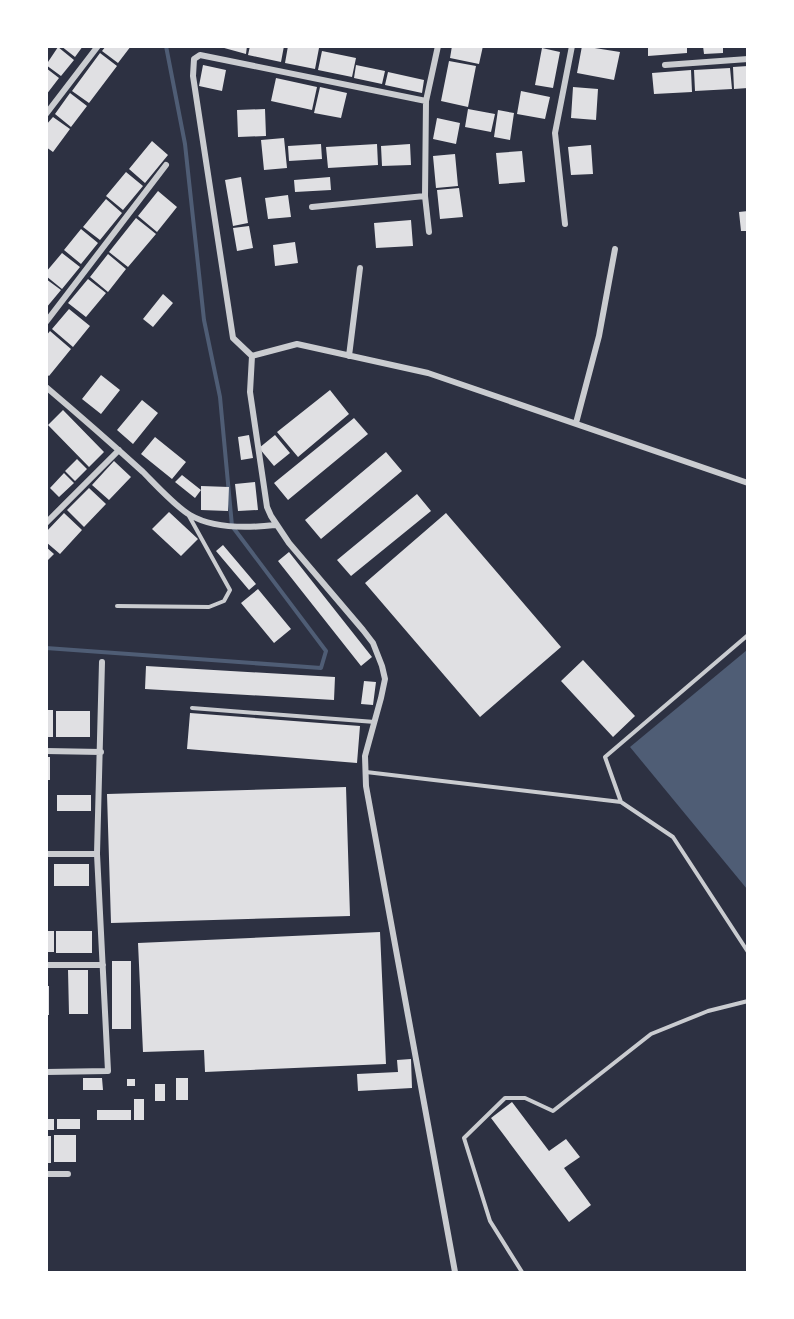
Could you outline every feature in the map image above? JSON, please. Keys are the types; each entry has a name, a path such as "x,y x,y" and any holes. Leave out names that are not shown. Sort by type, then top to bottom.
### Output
{"street":[{"path":"46,114 98,46"},
{"path":"429,232 425,196 426,101 438,46"},
{"path":"565,224 555,133 572,46"},
{"path":"426,101 200,55 194,59 193,76 233,338 252,356 250,392 267,507 275,525 363,630 378,653 385,679 365,756 365,772 455,1272"},
{"path":"665,65 747,59"},
{"path":"46,322 166,165"},
{"path":"312,207 425,196"},
{"path":"576,423 599,336 615,249"},
{"path":"349,356 360,268"},
{"path":"252,356 297,344 428,373 747,483"},
{"path":"46,387 189,515 227,525 255,527 275,525"},
{"path":"46,523 119,450"},
{"path":"46,1072 108,1071 97,854 102,662"},
{"path":"46,752 101,752"},
{"path":"46,854 97,854"},
{"path":"46,965 103,965"},
{"path":"46,1174 68,1174"}],"lane":[{"path":"117,606 209,607 224,601 230,590 189,515"},
{"path":"621,802 605,758 747,635"},
{"path":"192,708 375,722"},
{"path":"365,772 621,802 673,837 747,952"},
{"path":"522,1272 490,1221 464,1138 505,1098 525,1098 553,1111 651,1034 708,1011 747,1001"}],"water":[{"path":"747,650 747,889 630,747"}],"building":[{"path":"61,46 83,46 75,57"},
{"path":"106,46 131,46 118,63 102,51"},
{"path":"217,46 247,46 246,54"},
{"path":"250,46 284,46 281,62 248,55"},
{"path":"288,46 319,48 315,69 285,63"},
{"path":"452,46 483,46 479,64 450,58"},
{"path":"582,46 620,52 614,80 577,73"},
{"path":"648,46 687,46 687,53 648,56"},
{"path":"703,46 723,46 723,53 704,54"},
{"path":"58,47 74,60 61,76 46,65"},
{"path":"542,48 560,52 553,88 535,85"},
{"path":"322,51 356,58 352,77 318,70"},
{"path":"100,53 117,66 89,103 72,91"},
{"path":"449,61 476,66 468,107 441,101"},
{"path":"203,65 226,70 222,91 199,86"},
{"path":"356,65 385,71 382,84 354,78"},
{"path":"748,66 748,88 734,89 733,67"},
{"path":"46,68 59,78 46,95"},
{"path":"730,68 732,89 695,91 694,70"},
{"path":"691,70 692,92 654,94 652,73"},
{"path":"388,72 424,80 422,93 385,85"},
{"path":"276,78 317,87 312,110 271,101"},
{"path":"320,87 347,93 341,118 314,113"},
{"path":"573,87 598,89 596,120 571,118"},
{"path":"521,91 550,97 545,119 517,114"},
{"path":"70,93 87,106 71,127 55,114"},
{"path":"265,109 266,136 238,137 237,110"},
{"path":"468,109 495,114 491,132 465,127"},
{"path":"498,110 514,113 510,140 494,137"},
{"path":"53,117 70,129 53,152 46,147 46,125"},
{"path":"437,118 460,123 456,144 433,139"},
{"path":"284,138 287,168 264,170 261,140"},
{"path":"152,141 168,155 145,183 129,169"},
{"path":"321,144 322,159 289,161 288,146"},
{"path":"377,144 378,165 328,168 326,147"},
{"path":"410,144 411,165 382,166 381,146"},
{"path":"591,145 593,174 571,175 568,147"},
{"path":"522,151 525,182 499,184 496,153"},
{"path":"455,154 458,186 436,188 433,156"},
{"path":"126,172 143,186 123,210 106,196"},
{"path":"241,177 248,223 233,226 225,180"},
{"path":"330,177 331,190 295,192 294,180"},
{"path":"459,188 463,217 440,219 437,190"},
{"path":"158,191 177,207 157,232 138,216"},
{"path":"288,195 291,217 268,219 265,198"},
{"path":"106,199 122,213 100,240 83,227"},
{"path":"748,211 748,231 741,231 739,212"},
{"path":"136,218 156,234 128,267 109,252"},
{"path":"411,220 413,246 376,248 374,223"},
{"path":"249,226 253,248 237,251 233,228"},
{"path":"81,229 98,243 81,264 64,250"},
{"path":"295,242 298,263 275,266 273,245"},
{"path":"62,253 80,267 62,289 46,276 46,272"},
{"path":"108,254 126,269 108,292 90,277"},
{"path":"46,279 61,290 46,308"},
{"path":"88,279 106,293 86,317 68,303"},
{"path":"163,294 173,303 153,327 143,319"},
{"path":"69,309 90,326 73,347 52,329"},
{"path":"50,331 71,349 49,376 46,374 46,336"},
{"path":"101,375 120,390 101,414 82,399"},
{"path":"330,390 349,414 298,457 277,432"},
{"path":"142,400 158,413 133,444 117,430"},
{"path":"63,410 104,452 89,467 48,425"},
{"path":"354,418 368,434 288,500 274,483"},
{"path":"249,435 253,458 241,460 238,437"},
{"path":"275,435 290,453 274,466 259,448"},
{"path":"155,437 186,462 172,479 141,454"},
{"path":"386,452 402,471 321,539 305,520"},
{"path":"77,459 87,469 75,481 65,471"},
{"path":"114,461 131,477 109,500 92,485"},
{"path":"64,473 74,483 59,497 50,488"},
{"path":"182,475 201,490 195,498 175,482"},
{"path":"255,482 258,510 238,511 235,484"},
{"path":"201,486 229,487 228,511 201,510"},
{"path":"89,488 106,504 84,527 67,510"},
{"path":"417,494 431,511 351,576 337,560"},
{"path":"169,512 198,539 181,556 152,529"},
{"path":"64,513 82,530 60,554 46,542 46,532"},
{"path":"446,513 561,647 480,717 365,583"},
{"path":"223,545 256,584 249,590 216,551"},
{"path":"46,547 54,554 46,562"},
{"path":"289,552 372,657 361,666 278,561"},
{"path":"258,589 291,629 274,643 241,603"},
{"path":"583,660 635,716 613,737 561,681"},
{"path":"146,666 335,677 334,700 145,689"},
{"path":"364,681 376,682 373,705 361,704"},
{"path":"46,710 53,710 53,737 46,737"},
{"path":"56,711 90,711 90,737 56,737"},
{"path":"190,713 360,726 357,763 187,749"},
{"path":"46,757 50,757 50,780 46,780"},
{"path":"346,787 350,916 111,923 107,794"},
{"path":"57,795 91,795 91,811 57,811"},
{"path":"54,864 89,864 89,886 54,886"},
{"path":"46,931 54,931 54,952 46,952"},
{"path":"56,931 92,931 92,953 56,953"},
{"path":"380,932 386,1064 205,1072 204,1050 143,1052 138,943"},
{"path":"112,961 131,961 131,1029 112,1029"},
{"path":"68,970 88,970 88,1014 69,1014"},
{"path":"46,986 49,986 49,1015 46,1015"},
{"path":"411,1059 412,1088 358,1091 357,1074 398,1072 397,1060"},
{"path":"83,1078 102,1078 103,1090 83,1090"},
{"path":"176,1078 188,1078 188,1100 176,1100"},
{"path":"127,1079 135,1079 135,1086 127,1086"},
{"path":"155,1084 165,1084 165,1101 155,1101"},
{"path":"134,1099 144,1099 144,1120 134,1120"},
{"path":"512,1102 549,1151 566,1139 580,1157 564,1168 591,1205 569,1222 491,1118"},
{"path":"97,1110 131,1110 131,1120 97,1120"},
{"path":"46,1119 54,1119 54,1130 46,1130"},
{"path":"57,1119 80,1119 80,1129 57,1129"},
{"path":"54,1135 76,1135 76,1162 54,1162"},
{"path":"46,1136 51,1136 51,1163 46,1163"}],"waterway":[{"path":"46,648 321,668 326,651 232,526 220,397 204,320 185,144 166,46"}]}
